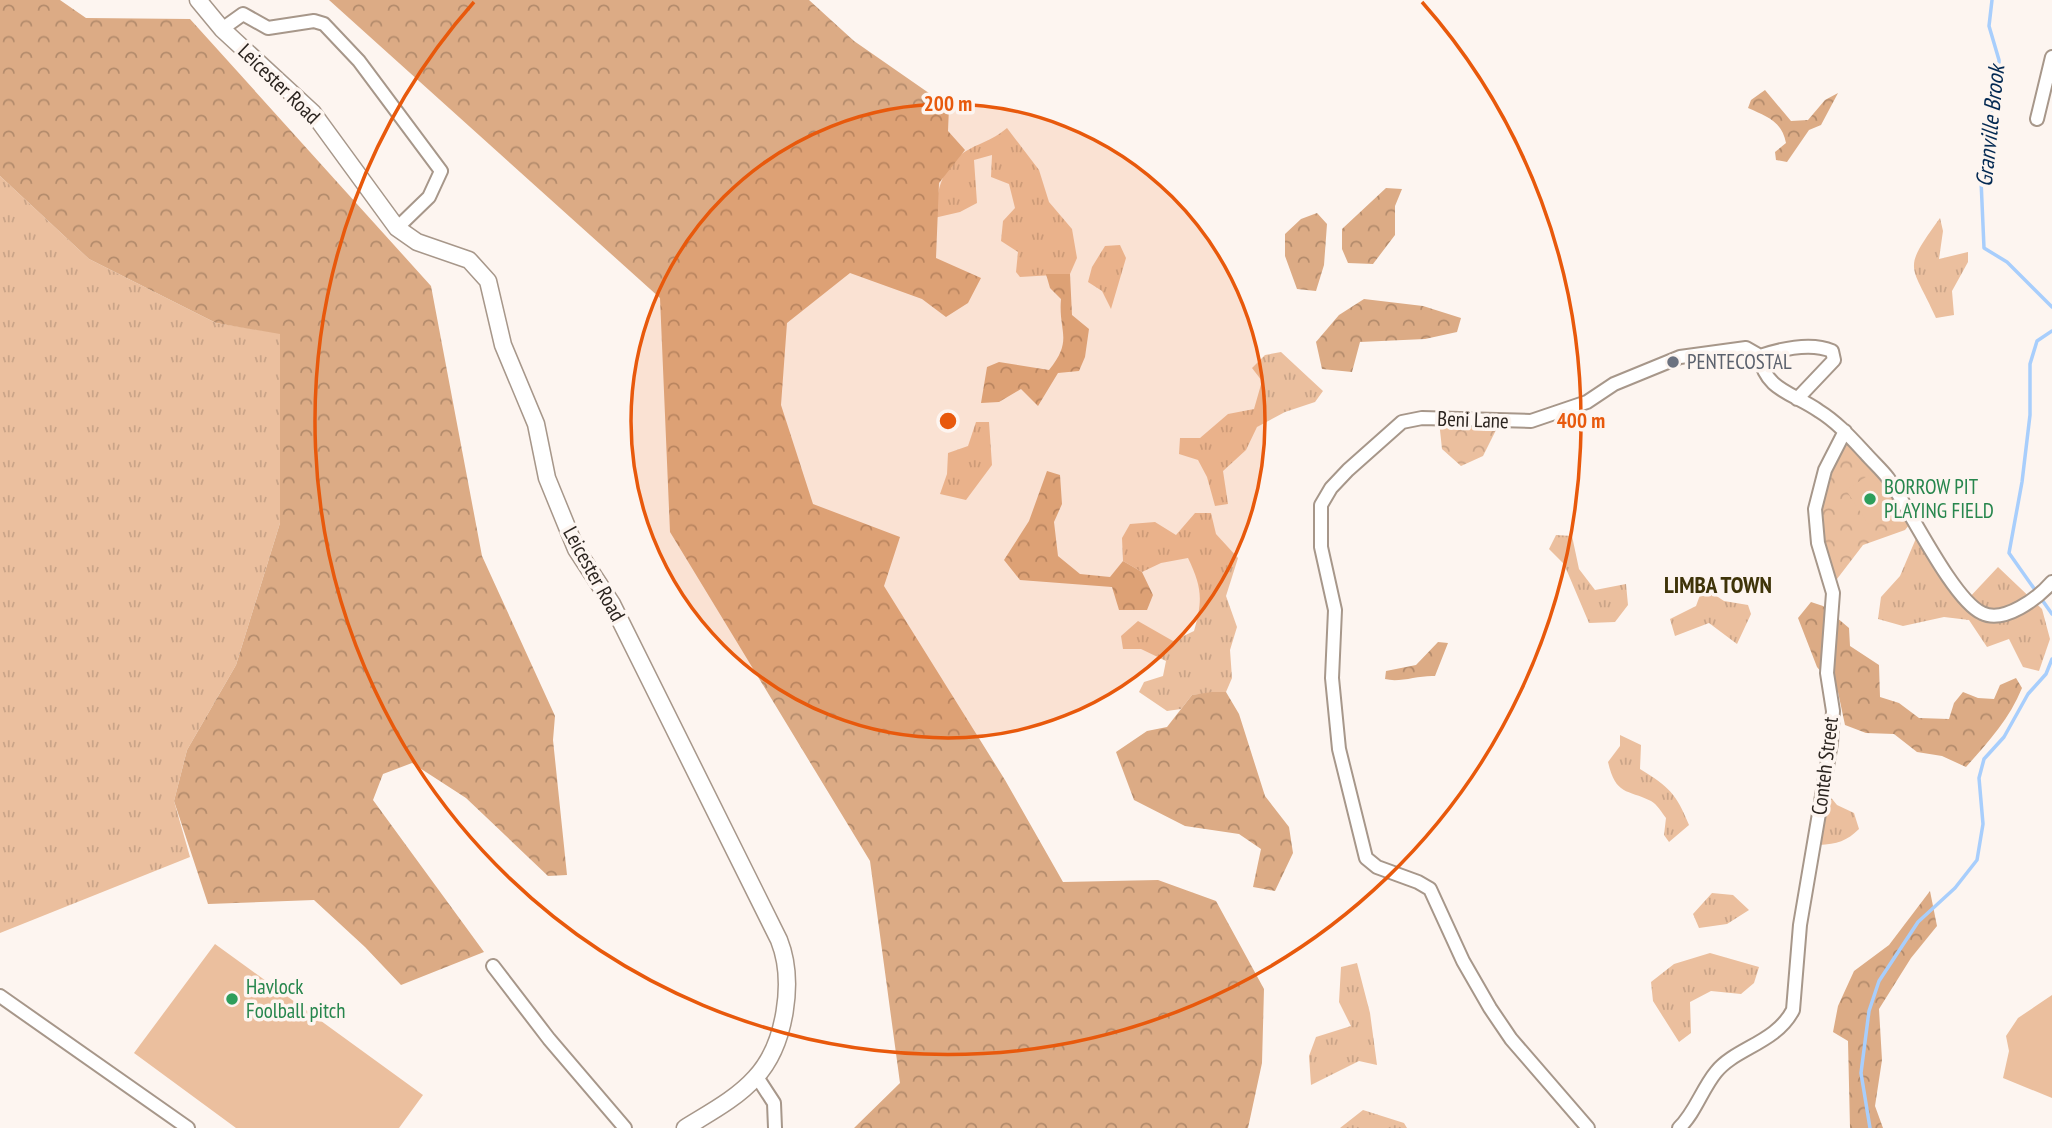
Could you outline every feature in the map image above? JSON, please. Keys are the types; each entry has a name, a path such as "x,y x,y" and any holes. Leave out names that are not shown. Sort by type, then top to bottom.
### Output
{"street":[{"name":"Leicester Road","path":"198,0 222,29 313,113 397,228 417,242 468,260 488,281 503,345 536,424 547,478 576,549 605,590 779,940 787,965 783,1014 772,1051 757,1077 731,1099 685,1128"},
{"path":"222,29 243,14 268,28 314,21 324,24 359,61 441,171 429,197 397,228"},
{"path":"2037,119 2052,57"},
{"path":"1797,399 1834,360 1832,351 1824,347 1799,348 1760,356 1764,373 1775,387 1797,399 1819,410 1845,431 1886,476 1958,590 1973,607 1984,615 2010,612 2050,585"},
{"name":"Beni Lane","path":"1588,1128 1511,1039 1490,1008 1463,961 1435,895 1425,885 1371,864 1362,849 1339,749 1335,712 1335,610 1319,530 1321,505 1331,488 1402,422 1422,418 1531,421 1587,402 1614,384 1680,357 1745,348 1760,356"},
{"name":"Conteh Street","path":"1679,1128 1717,1070 1764,1041 1788,1020 1793,1010 1800,925 1832,743 1832,711 1827,673 1833,593 1818,544 1815,509 1825,470 1845,431"},
{"path":"493,966 549,1039 625,1128"},
{"path":"0,996 188,1128"},
{"path":"757,1077 774,1103 775,1128"}],"green space":[{"path":"0,0 60,0 86,18 190,19 431,286 482,556 555,716 553,740 567,875 548,876 466,798 412,763 383,774 373,800 484,952 401,985 314,900 208,904 174,801 187,750 236,665 280,523 280,334 216,323 89,259 0,176"},
{"path":"329,0 809,0 854,41 949,107 948,131 965,150 939,183 936,258 981,278 968,303 946,317 922,299 850,273 787,323 781,405 813,504 900,537 884,586 1005,780 1063,882 1158,880 1216,901 1264,989 1262,1063 1248,1128 854,1128 900,1083 870,861 670,532 660,298"},
{"path":"1765,90 1791,121 1808,120 1825,100 1838,93 1821,125 1809,130 1787,162 1776,160 1775,152 1786,143 1781,129 1772,120 1748,108 1751,100"},
{"path":"1007,128 1039,170 1049,202 1072,229 1077,258 1070,274 1020,277 1016,272 1018,252 1001,241 1003,221 1015,208 1009,184 991,177 992,155 974,160 977,203 960,212 934,218 939,191 950,166 963,153"},
{"path":"0,176 89,259 216,323 280,333 280,523 236,665 187,750 174,801 190,857 0,933"},
{"path":"1386,188 1402,189 1395,206 1395,235 1373,264 1348,263 1342,249 1342,229"},
{"path":"1317,213 1327,224 1324,265 1316,291 1297,289 1285,256 1285,234 1301,219"},
{"path":"1940,218 1943,231 1939,259 1968,252 1968,262 1952,291 1954,315 1936,318 1914,267 1919,249"},
{"path":"1120,245 1126,258 1111,309 1102,291 1088,282 1092,267 1105,246"},
{"path":"1046,274 1070,274 1072,315 1089,329 1085,357 1079,371 1058,373 1038,406 1021,389 999,402 981,403 987,367 999,362 1049,370 1057,359 1063,343 1061,299 1050,288"},
{"path":"1364,299 1423,306 1461,318 1457,332 1425,339 1360,342 1352,372 1322,369 1316,342 1339,315"},
{"path":"1281,352 1323,391 1315,402 1285,412 1257,427 1246,450 1223,471 1228,504 1215,506 1207,477 1198,460 1179,454 1180,438 1200,438 1228,414 1254,409 1262,381 1252,368 1265,355"},
{"path":"1501,420 1483,456 1461,466 1442,449 1439,421"},
{"path":"976,422 989,422 992,465 966,500 940,494 947,474 948,453 968,446"},
{"path":"1845,431 1914,519 1905,530 1863,545 1837,579 1829,580 1818,543 1819,487"},
{"path":"1047,471 1060,475 1062,504 1054,522 1058,556 1080,574 1110,577 1123,561 1142,572 1153,595 1147,610 1119,610 1112,587 1020,580 1004,560 1029,521"},
{"name":"BORROW PIT PLAYING FIELD","path":"1872,473 1895,507 1869,525 1846,490"},
{"path":"1195,513 1211,513 1216,534 1238,558 1226,596 1237,627 1230,650 1232,678 1226,692 1192,695 1181,709 1167,711 1139,692 1144,682 1163,676 1166,661 1141,649 1123,649 1121,636 1138,621 1173,641 1194,631 1200,602 1196,577 1188,558 1161,563 1142,572 1123,561 1122,538 1130,524 1155,522 1176,535"},
{"path":"1920,529 1967,600 1998,567 2042,609 2050,639 2039,671 2023,667 2009,639 1987,647 1969,620 1944,617 1903,626 1878,619 1881,597 1900,576"},
{"path":"1556,535 1572,536 1579,569 1595,590 1626,584 1628,605 1615,622 1589,623 1564,564 1549,549"},
{"path":"1703,587 1724,601 1748,605 1751,614 1737,644 1709,623 1675,636 1670,619 1696,606"},
{"path":"1811,602 1823,606 1849,628 1850,646 1879,665 1880,697 1899,703 1919,718 1949,719 1954,703 1963,692 1978,698 1994,699 2000,685 2016,678 2022,688 2017,700 1990,739 1966,767 1942,756 1917,752 1894,734 1866,733 1845,725 1838,692 1817,667 1798,618"},
{"path":"1438,642 1448,643 1435,676 1385,679 1386,671 1416,665"},
{"path":"1226,692 1239,714 1265,796 1289,827 1293,853 1275,891 1253,887 1261,849 1239,834 1185,826 1134,800 1116,752 1147,731 1167,727 1192,695"},
{"path":"1620,735 1641,745 1640,769 1670,792 1684,814 1689,825 1669,842 1664,835 1666,818 1657,806 1624,790 1611,773 1608,762 1620,746"},
{"path":"1824,789 1837,805 1854,813 1859,829 1841,841 1819,845"},
{"path":"1930,891 1937,926 1911,958 1879,1009 1882,1060 1875,1106 1883,1128 1850,1128 1848,1041 1833,1032 1838,1006 1854,971 1889,945"},
{"path":"1712,893 1733,895 1749,910 1727,924 1699,928 1693,914"},
{"name":"Havlock Foolball pitch","path":"215,944 423,1095 399,1128 236,1128 134,1053"},
{"path":"1710,953 1759,967 1754,983 1741,994 1711,991 1690,1002 1691,1033 1679,1042 1653,1001 1651,982 1674,964"},
{"path":"1357,963 1370,1013 1377,1065 1359,1061 1311,1085 1309,1056 1316,1037 1351,1026 1339,1002 1341,967"},
{"path":"2052,995 2052,1098 2003,1078 2009,1051 2006,1036 2018,1018"},
{"path":"1363,1110 1404,1123 1407,1128 1340,1128"}],"waterway":[{"name":"Granville Brook","path":"1992,0 1989,26 1999,60 1999,91 1992,113 1992,153 1981,180 1984,248 2007,262 2052,307"},
{"name":"Granville Brook","path":"2052,331 2037,341 2030,364 2030,415 2022,482 2009,553 2052,614"},
{"name":"Granville Brook","path":"1870,1128 1861,1073 1869,1011 1879,981 1918,922 1955,888 1977,860 1983,824 1979,778 1984,759 2004,737 2028,694 2046,674 2052,659"}],"place":[{"name":"PENTECOSTAL","path":"1673,362"},
{"name":"BORROW PIT PLAYING FIELD","path":"1870,499"},
{"name":"Havlock Foolball pitch","path":"232,999"}],"district":[{"name":"LIMBA TOWN","path":"1718,585"}]}
